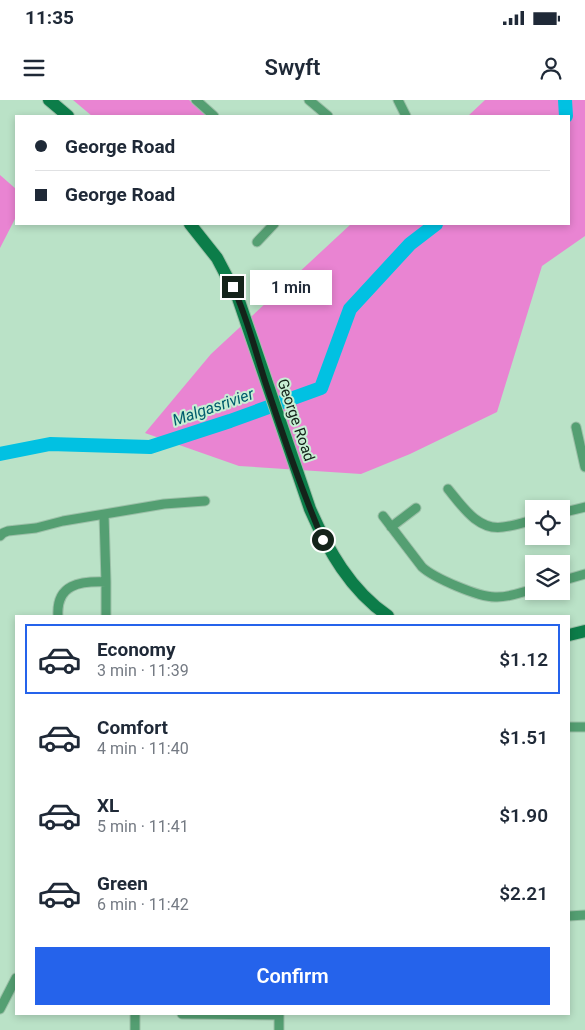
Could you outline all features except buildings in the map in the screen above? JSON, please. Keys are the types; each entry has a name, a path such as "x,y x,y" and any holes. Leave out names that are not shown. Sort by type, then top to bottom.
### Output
{"main road":[{"path":"49,100 67,115"},
{"name":"George Road","path":"191,225 210,248 233,287 242,308 310,509 323,540 342,570 360,592 387,615"},
{"path":"570,635 585,631"}],"street":[{"path":"196,100 213,115"},
{"path":"309,100 327,115"},
{"path":"398,100 406,115"},
{"path":"257,242 273,225"},
{"path":"580,430 585,467"},
{"path":"448,489 467,513 485,524 502,528 525,522"},
{"path":"0,536 8,531 36,528 63,521 164,504 205,501"},
{"path":"570,511 585,507"},
{"path":"391,527 416,508"},
{"path":"104,515 106,614"},
{"path":"383,516 429,574 484,596 495,598 525,590"},
{"path":"570,578 585,574"},
{"path":"58,615 59,600 72,586 81,582 106,582"},
{"path":"570,727 585,727"},
{"path":"570,916 585,916"},
{"path":"0,1009 15,980"},
{"path":"135,1015 135,1030"},
{"path":"279,1015 279,1030"}],"shaded area":[{"path":"73,100 189,100 207,115 91,115"},
{"path":"485,100 585,100 585,236 542,266 497,412 410,454 361,474 239,466 145,433 211,354 350,225 570,225 570,115 469,115"},
{"path":"0,175 15,188 15,219 0,248"}],"waterway":[{"name":"Malgasrivier","path":"565,100 566,115"},
{"name":"Malgasrivier","path":"0,454 50,444 150,447 230,421 321,388 350,309 410,244 435,225"}],"route":[{"path":"233,287 242,308 310,509 323,540"}]}
